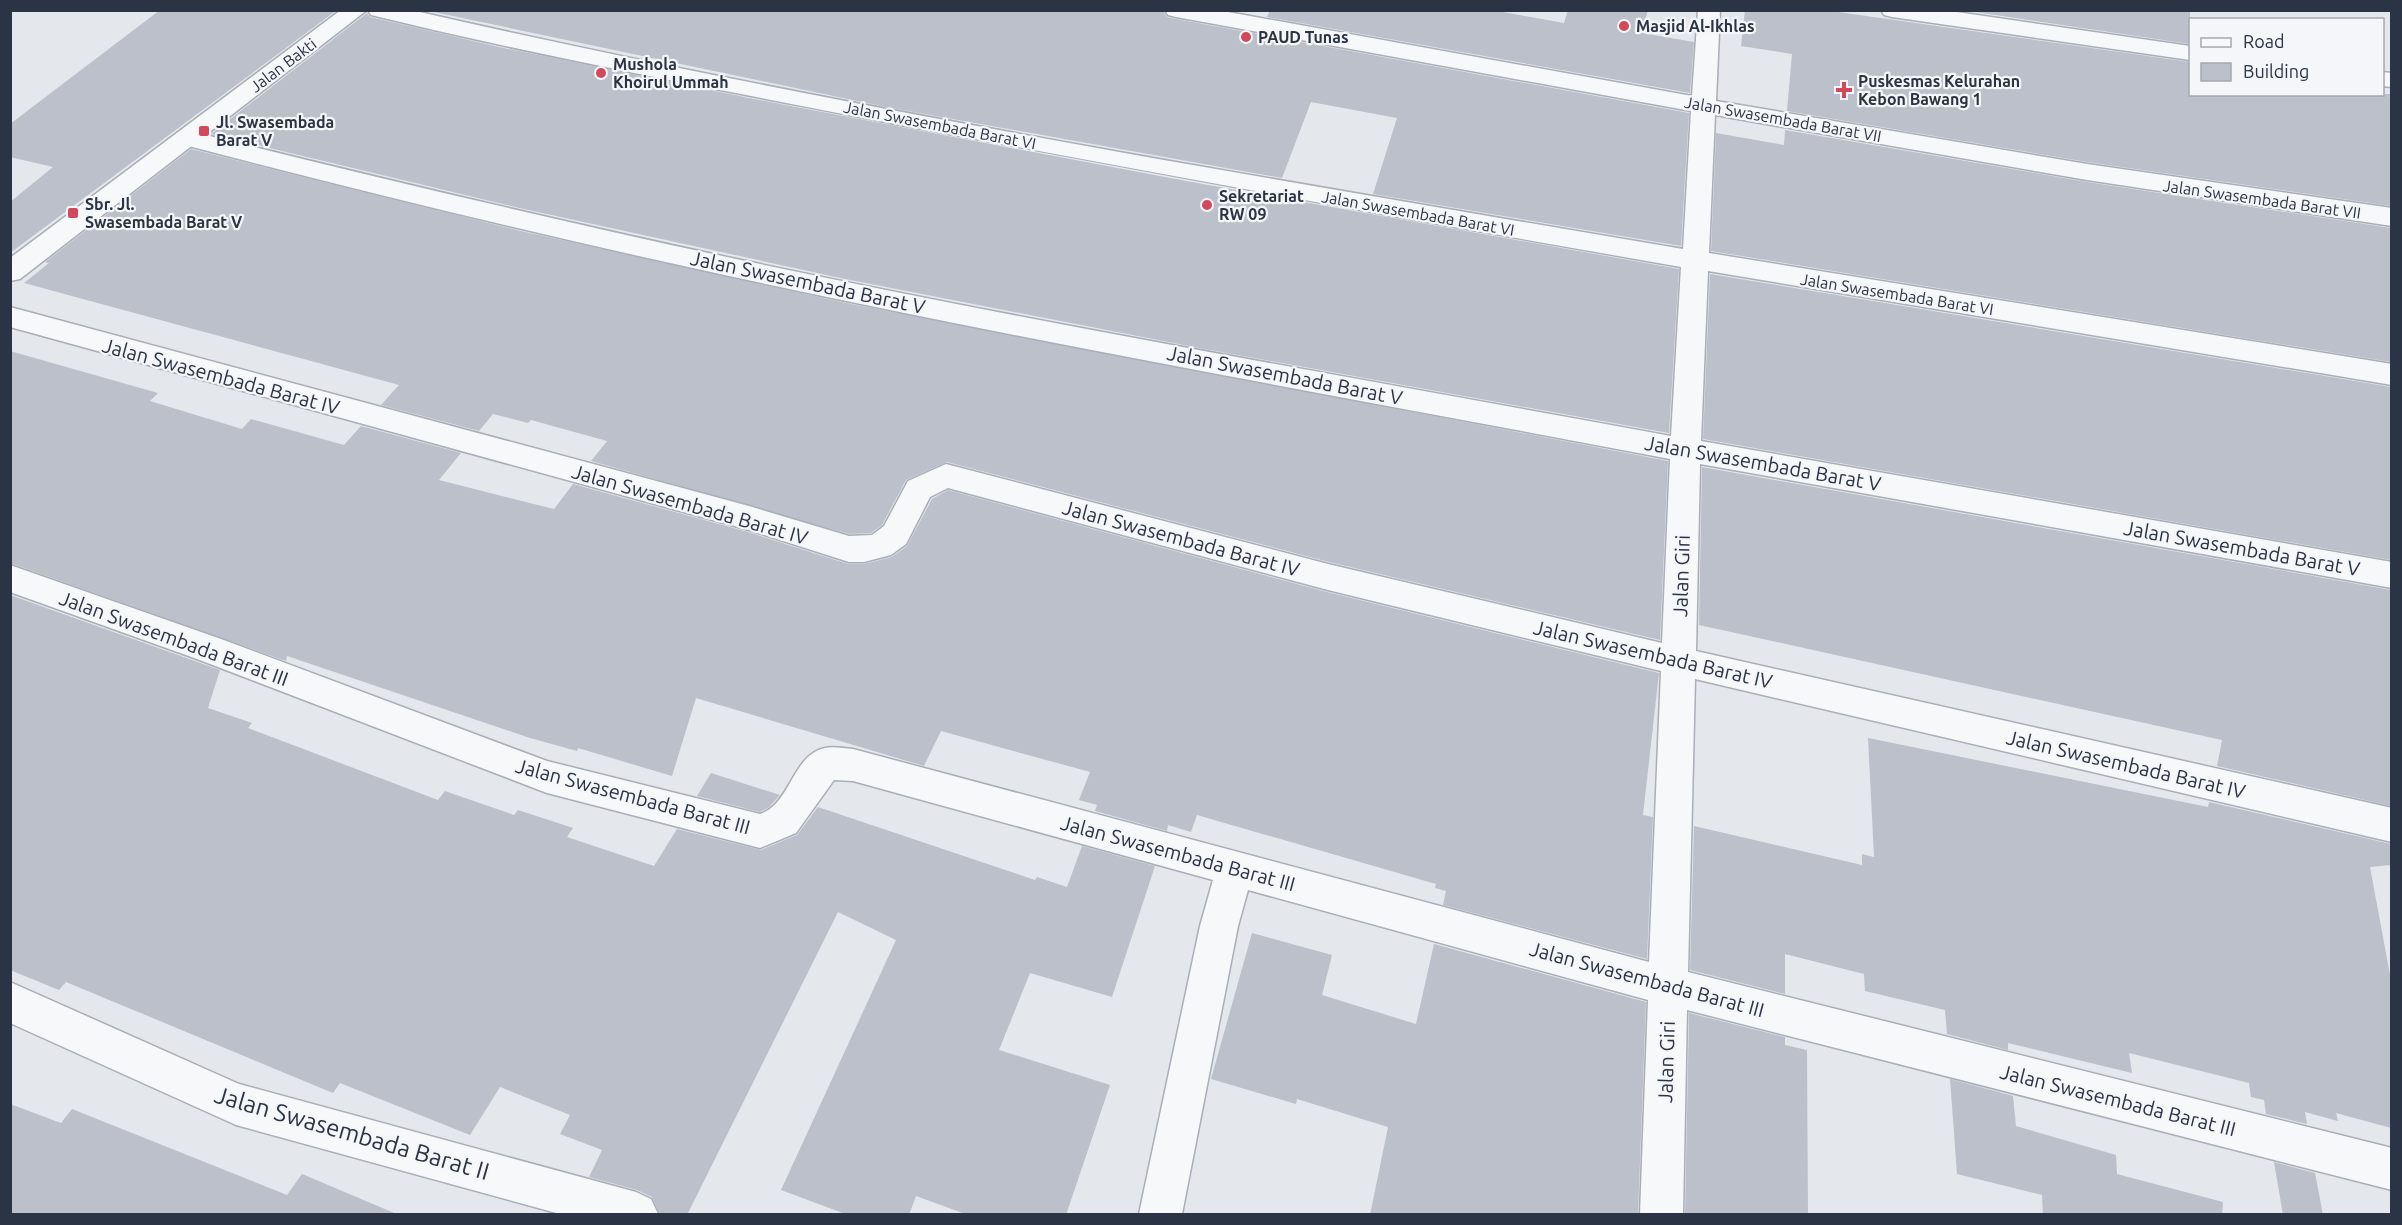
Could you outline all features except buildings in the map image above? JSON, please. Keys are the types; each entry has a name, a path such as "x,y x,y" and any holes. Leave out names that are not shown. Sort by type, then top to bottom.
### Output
{"street":[{"name":"Jalan Bakti","path":"10,272 356,10"},
{"name":"Jalan Swasembada Barat VI","path":"380,10 810,100 1190,172 1694,260 2391,375"},
{"name":"Jalan Swasembada Barat VII","path":"1176,10 2004,160 2172,187 2391,217"},
{"name":"Jalan Giri","path":"1662,1215 1685,450 1709,10"},
{"path":"1892,10 2189,52"},
{"name":"Jalan Swasembada Barat V","path":"186,138 445,203 742,269 1001,322 1685,450 2391,575"},
{"name":"Jalan Swasembada Barat IV","path":"10,317 749,518 849,549 880,546 895,535 919,489 946,476 1328,577 1679,661 2391,825"},
{"name":"Jalan Swasembada Barat III","path":"10,578 209,649 547,777 760,831 782,824 794,810 811,778 826,763 838,764 1235,868 1668,986 2391,1169"},
{"path":"1160,1215 1219,926 1235,868"},
{"name":"Jalan Swasembada Barat II","path":"10,1002 236,1104 636,1215"}],"place":[{"name":"Masjid Al-Ikhlas","path":"1624,26"},
{"name":"PAUD Tunas","path":"1246,37"},
{"name":"Mushola Khoirul Ummah","path":"601,73"},
{"name":"Puskesmas Kelurahan Kebon Bawang 1","path":"1844,90"},
{"name":"Jl. Swasembada Barat V","path":"204,131"},
{"name":"Sekretariat RW 09","path":"1207,205"},
{"name":"Sbr. Jl. Swasembada Barat V","path":"73,213"}]}
